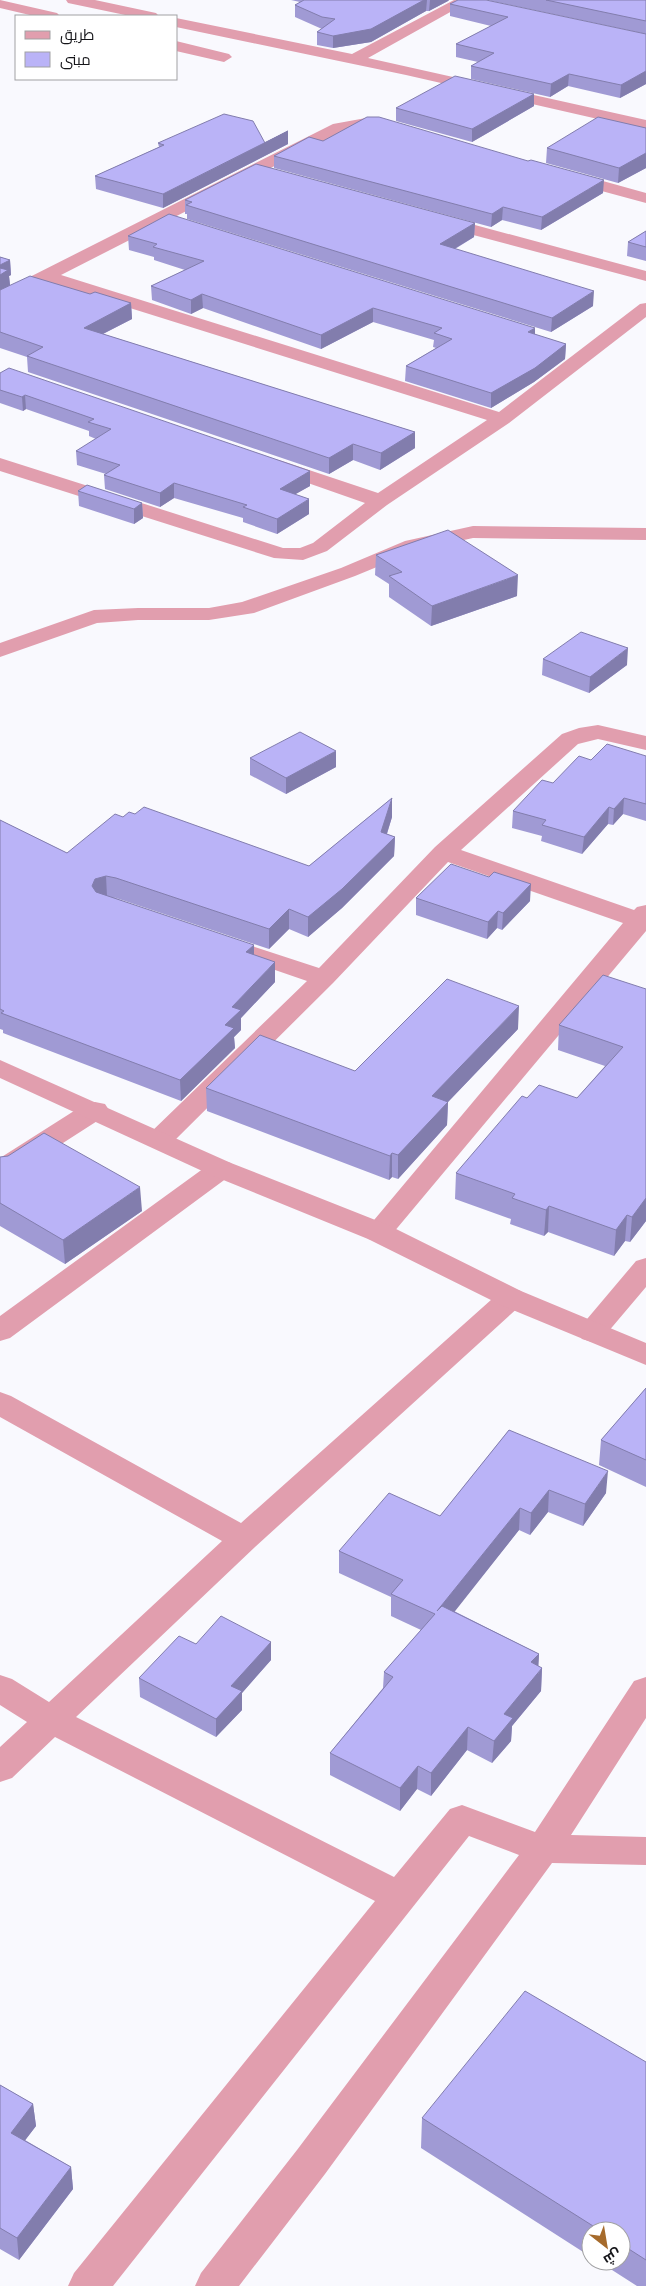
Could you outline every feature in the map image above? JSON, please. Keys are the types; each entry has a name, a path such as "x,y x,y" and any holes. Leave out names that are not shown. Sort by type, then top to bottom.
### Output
{"street":[{"path":"73,0 146,15"},
{"path":"354,59 460,1 482,5"},
{"path":"0,4 48,15"},
{"path":"178,22 354,59 646,125"},
{"path":"178,46 224,58"},
{"path":"0,299 339,127 350,124 377,122 406,130"},
{"path":"254,170 273,176"},
{"path":"550,171 646,198"},
{"path":"426,217 646,276"},
{"path":"161,218 180,224"},
{"path":"46,276 502,419"},
{"path":"0,464 281,554 303,554 320,547 380,501 502,419 646,308"},
{"path":"570,346 590,352"},
{"path":"260,460 380,501"},
{"path":"0,650 94,618 138,614 209,614 246,608 348,572 412,544 454,535 473,532 646,534"},
{"path":"160,1139 324,978 444,852 578,735 601,731 646,743"},
{"path":"378,1232 643,918 444,852"},
{"path":"220,944 324,978"},
{"path":"0,1068 160,1139 221,1169 378,1232 511,1298 646,1355"},
{"path":"0,1171 95,1110"},
{"path":"0,1330 221,1169"},
{"path":"592,1332 646,1268"},
{"path":"0,1768 50,1719 244,1539 511,1298"},
{"path":"0,1403 244,1539"},
{"path":"0,1688 50,1719 400,1897"},
{"path":"215,2286 311,2162 543,1849 646,1690"},
{"path":"88,2286 462,1819 543,1849 646,1851"}],"building":[{"path":"304,0 424,0 371,29 333,36 317,32 335,19 322,17 295,5"},
{"path":"458,0 486,0 646,34 646,71 621,85 569,74 551,84 471,66 494,53 456,44 508,17 450,4"},
{"path":"546,0 646,0 646,21"},
{"path":"455,76 534,94 472,129 396,108"},
{"path":"224,114 253,121 265,143 163,194 95,176 164,145 158,143"},
{"path":"367,117 379,117 528,161 531,160 604,180 542,217 503,207 492,214 274,156 309,137 323,141"},
{"path":"598,117 646,128 646,153 619,168 547,148"},
{"path":"256,164 475,223 440,244 594,291 552,318 186,205 192,202 185,200"},
{"path":"169,214 535,328 528,332 566,344 535,368 491,393 406,366 452,339 434,333 442,328 373,308 321,335 202,294 191,300 151,286 204,261 153,247 157,244 128,236"},
{"path":"646,231 646,247 628,242"},
{"path":"0,257 10,260 0,265"},
{"path":"0,268 8,270 0,275"},
{"path":"30,276 90,294 95,292 131,303 84,328 415,432 381,453 353,444 329,458 27,356 43,347 0,332 0,290"},
{"path":"9,368 310,471 280,489 309,499 277,519 243,507 247,505 174,483 160,493 104,475 120,465 76,451 111,429 88,422 94,419 25,395 22,397 0,390 0,373"},
{"path":"87,485 142,503 134,509 78,491"},
{"path":"448,530 518,575 432,606 389,576 402,572 376,555"},
{"path":"581,632 628,648 590,677 543,659"},
{"path":"300,732 336,751 286,778 250,758"},
{"path":"607,744 646,756 646,804 624,798 614,809 609,807 584,837 542,825 546,820 513,811 542,780 553,783 579,756 591,760"},
{"path":"392,798 381,832 395,837 342,889 308,917 289,909 269,929 116,878 106,876 95,879 92,886 96,892 254,945 246,952 275,962 232,1007 241,1010 225,1025 234,1028 180,1080 1,1013 4,1011 0,1009 0,820 67,853 115,814 123,817 129,812 135,814 144,807 309,866"},
{"path":"451,864 489,877 494,872 531,884 503,913 498,911 488,922 416,898"},
{"path":"603,975 646,989 646,1198 632,1217 627,1215 616,1230 549,1206 546,1210 512,1198 515,1194 456,1173 522,1096 527,1098 539,1085 577,1098 623,1047 559,1025"},
{"path":"447,979 519,1006 432,1096 448,1102 398,1155 392,1153 390,1156 206,1088 260,1035 355,1071"},
{"path":"44,1133 140,1187 63,1240 0,1203 0,1157 8,1156"},
{"path":"646,1388 646,1460 601,1440"},
{"path":"509,1430 608,1471 585,1504 549,1490 531,1513 520,1508 437,1611 442,1606 539,1654 531,1662 542,1668 504,1714 513,1718 494,1741 468,1727 431,1773 418,1766 400,1788 330,1753 393,1677 384,1672 435,1614 391,1594 403,1580 339,1551 389,1493 440,1516"},
{"path":"221,1616 271,1642 231,1686 242,1691 216,1719 139,1678 179,1636 196,1644"},
{"path":"525,1991 646,2062 646,2260 631,2250 631,2221 585,2221 422,2118"},
{"path":"0,2085 33,2104 11,2133 71,2167 17,2238 0,2228"}]}
